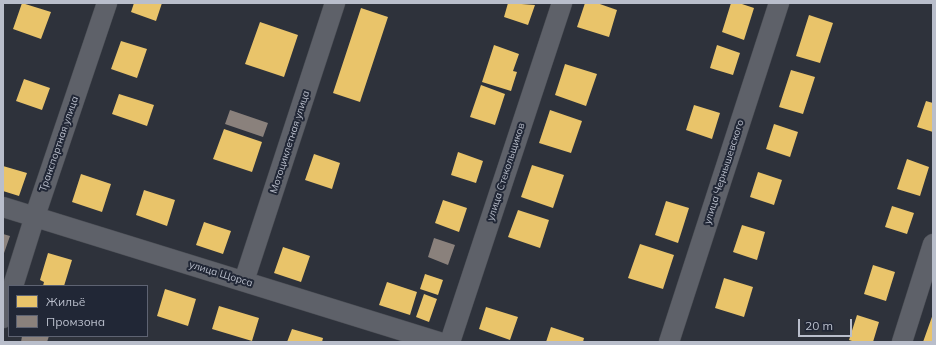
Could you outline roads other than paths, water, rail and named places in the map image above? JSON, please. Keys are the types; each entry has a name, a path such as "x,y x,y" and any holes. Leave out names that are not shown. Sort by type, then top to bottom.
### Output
{"street":[{"name":"Транспортная улица","path":"13,285 107,3"},
{"name":"Мотоциклетная улица","path":"244,281 335,3"},
{"name":"улица Стекольщиков","path":"450,342 562,3"},
{"name":"улица Чернышевского","path":"669,342 779,3"},
{"name":"улица Щорса","path":"3,207 439,342"},
{"path":"902,342 933,244"},
{"path":"3,318 8,301"}]}
